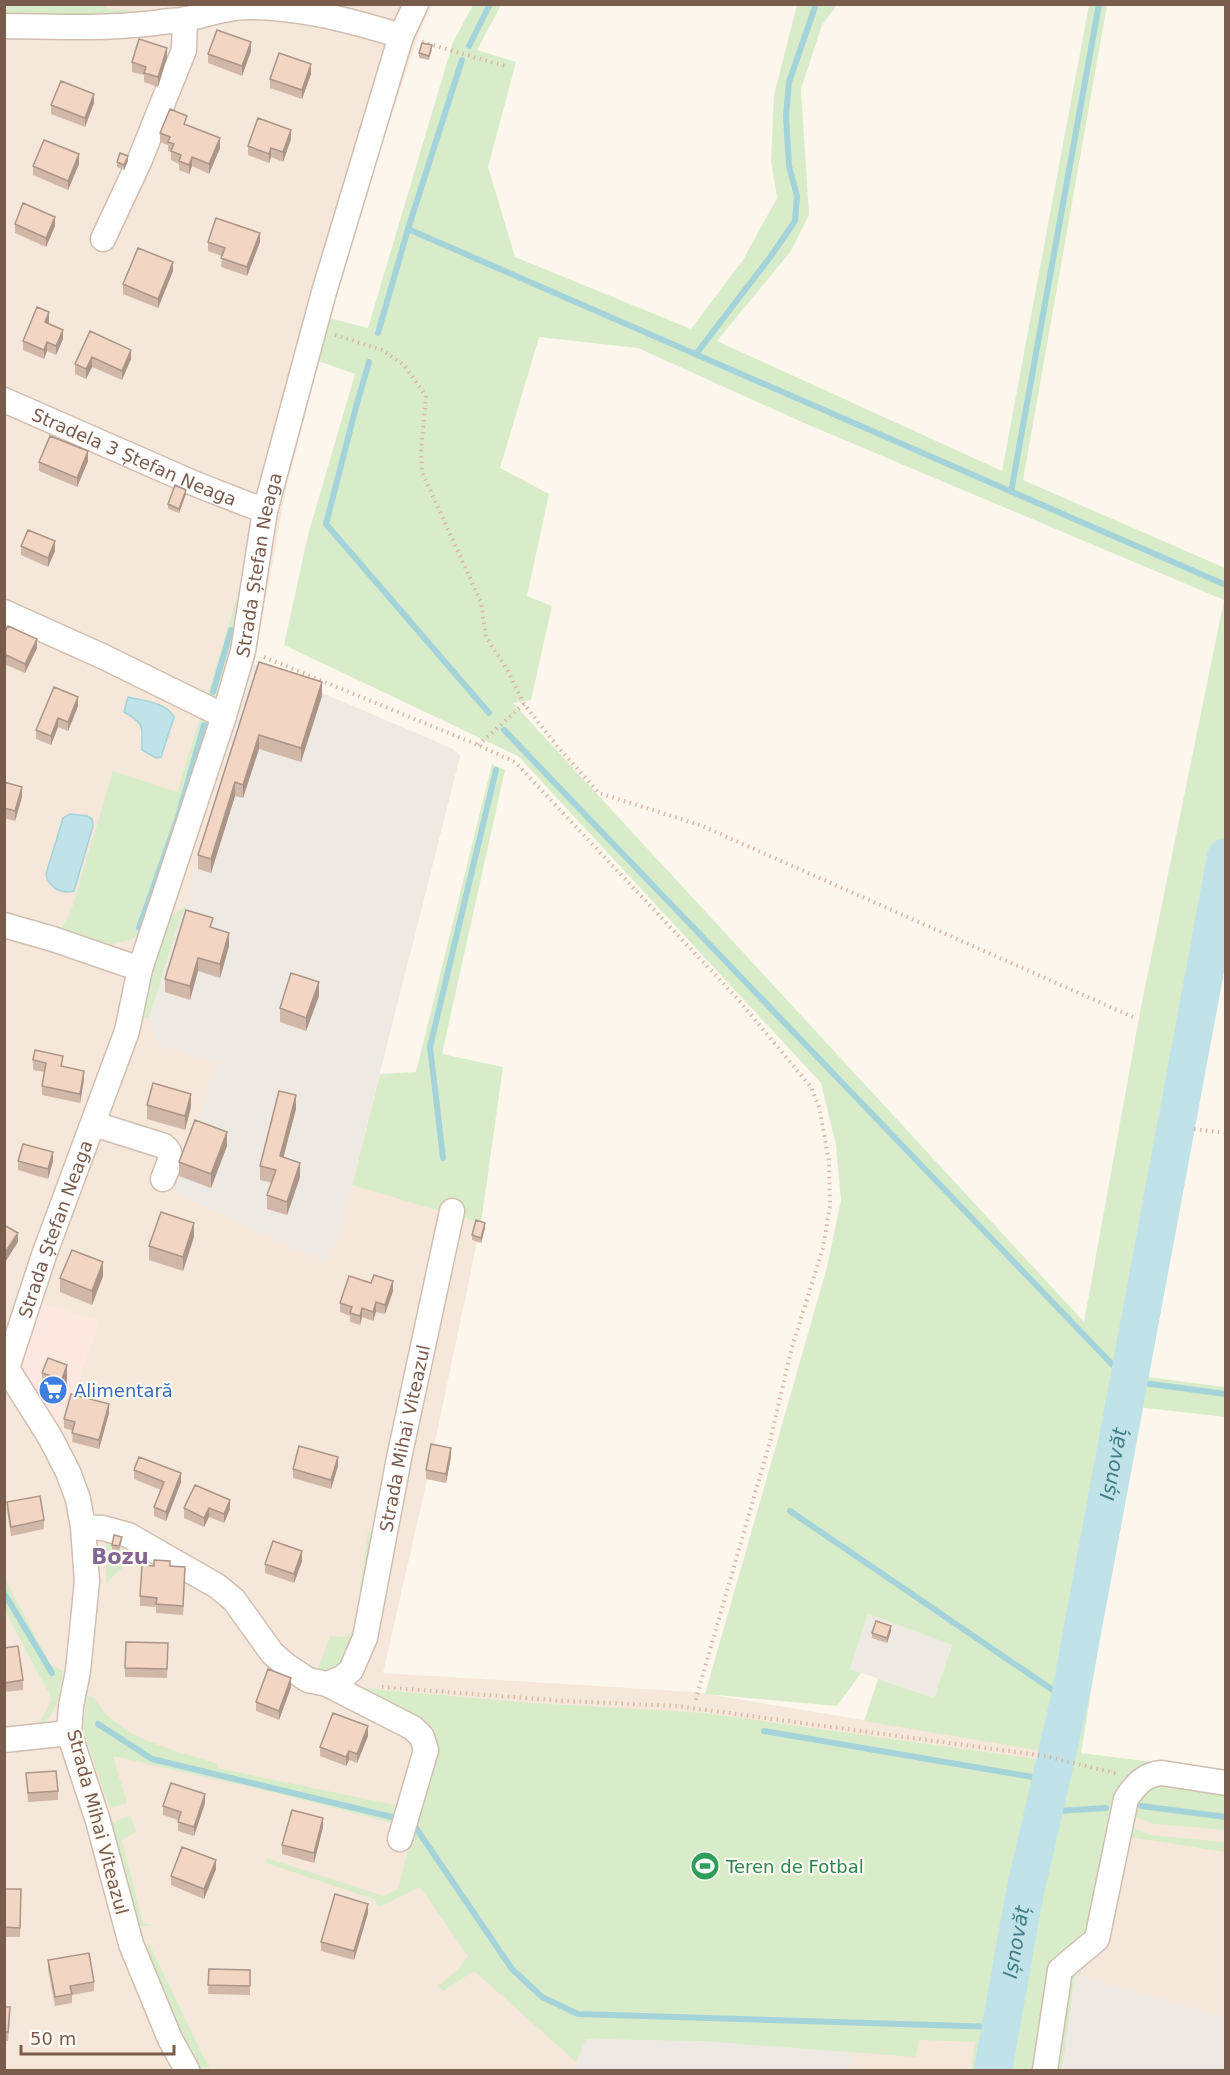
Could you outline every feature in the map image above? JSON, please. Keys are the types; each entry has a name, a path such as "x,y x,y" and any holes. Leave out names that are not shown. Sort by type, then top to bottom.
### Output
{"street":[{"name":"Strada Ștefan Neaga","path":"6,1366 127,1031 140,969 224,716 243,651 265,511 314,329 401,36 416,4"},
{"path":"4,26 70,28 125,26 185,19 227,8 250,7 299,12 368,26 401,36"},
{"path":"103,239 140,162 184,50 185,19"},
{"name":"Stradela 3 Ștefan Neaga","path":"4,400 198,485 265,511"},
{"path":"4,612 104,657 224,716"},
{"path":"4,925 140,969"},
{"name":"Strada Ștefan Neaga","path":"94,1124 165,1146 171,1156 163,1179"},
{"name":"Strada Mihai Viteazul","path":"334,1681 351,1670 365,1638 399,1458 452,1211"},
{"name":"Strada Mihai Viteazul","path":"6,1366 50,1437 68,1472 78,1499 83,1527 87,1581 69,1733 98,1821 131,1944 170,2039 187,2070"},
{"path":"83,1527 103,1528 128,1535 217,1586 234,1600 272,1653 287,1666 308,1680 334,1681 413,1728 422,1737 426,1750 400,1839"},
{"path":"4,1740 69,1733"},
{"path":"1045,2070 1060,1970 1097,1939 1126,1799 1136,1785 1152,1774 1162,1773 1226,1783"}],"path":[{"path":"401,36 508,67"},
{"path":"314,329 382,350 404,365 426,396 421,450 422,472 481,602 486,637 507,669 524,704 557,746 599,793 700,825 1133,1017"},
{"path":"243,651 278,662 515,762 736,997 811,1087 819,1107 829,1161 831,1206 823,1248 792,1347 770,1445 695,1702"},
{"path":"478,745 524,704"},
{"path":"1194,1130 1226,1133"},
{"path":"334,1681 565,1701 677,1706 1045,1756 1081,1765"}],"shaded area":[{"path":"5,5 432,5 420,31 354,225 285,494 254,664 453,749 460,756 352,1184 481,1223 427,1480 383,1673 695,1692 1049,1751 1225,1771 1225,2070 5,2070"},
{"path":"254,664 453,749 460,756 336,1244 332,1246 326,1262 175,1193 217,1062 158,1046 149,1018 180,918 189,904 190,884"},
{"path":"41,1303 100,1321 73,1394 65,1403 58,1425 24,1367 22,1357 31,1318"},
{"path":"868,1614 952,1645 934,1698 850,1669"},
{"path":"1075,1974 1225,2018 1225,2070 1062,2070"},
{"path":"586,2039 702,2041 852,2052 849,2070 573,2070"}],"green space":[{"path":"105,4 109,10 131,9 120,18 5,20 5,5"},
{"path":"473,5 501,5 477,50 516,62 488,167 515,257 691,329 743,260 777,198 771,160 774,95 797,5 837,5 822,25 801,89 809,215 791,251 717,341 1002,471 1089,5 1107,5 1023,480 1225,568 1225,940 1140,1376 1225,1387 1226,1417 1137,1407 1081,1753 1225,1771 1139,1767 1130,1773 1119,1789 1080,1976 1075,1975 1062,2070 971,2070 975,2042 919,2040 916,2057 702,2041 586,2039 576,2062 474,1971 443,1991 438,1986 459,1968 468,1956 420,1887 379,1907 374,1899 266,1863 267,1858 384,1896 398,1889 410,1842 418,1725 362,1688 531,1703 705,1713 1043,1760 1049,1752 864,1721 878,1679 934,1698 952,1645 868,1614 850,1669 861,1673 837,1706 705,1694 827,1267 841,1200 836,1145 821,1083 518,756 284,645 308,535 355,374 318,361 329,318 368,328 453,42","holes":["539,337 638,348 804,423 1224,600 1141,1007 1084,1322 513,703 531,700 552,606 527,596 549,494 500,468"]},
{"path":"252,546 238,644 217,702 207,697"},
{"path":"195,709 212,722 143,934 106,946 59,933 71,911 113,771 177,792 200,718"},
{"path":"492,764 505,770 442,1054 503,1067 481,1223 352,1185 380,1074 416,1072"},
{"path":"189,904 180,918 149,1018 142,1017 141,1008 165,928 173,915"},
{"path":"368,1531 375,1537 360,1623 350,1654 341,1665 317,1672 330,1636 347,1637 356,1621"},
{"path":"113,1538 172,1566 143,1562 127,1565 106,1585 106,1542"},
{"path":"4,1577 50,1664 63,1671 59,1695 53,1711 44,1724 37,1728 52,1699 5,1611"},
{"path":"87,1696 94,1697 106,1714 120,1725 146,1740 218,1764 217,1768 395,1805 392,1823 281,1794 113,1756 127,1803 110,1808 83,1731"},
{"path":"1158,1780 1225,1788 1225,1830 1155,1824 1135,1817 1137,1799"},
{"path":"130,1815 136,1832 122,1840 143,1923 155,1925 140,1927 112,1823"},
{"path":"1131,1827 1150,1835 1225,1842 1225,1852 1130,1837"},
{"path":"149,1943 210,2067 196,2069 161,1995 145,1945"}],"water":[{"path":"128,697 160,705 174,717 161,757 156,758 142,750 140,724 124,712"},
{"path":"70,814 87,816 92,819 93,826 74,891 69,892 52,886 46,874 63,818"}],"building":[{"path":"217,30 251,42 242,66 208,54"},
{"path":"139,39 167,48 158,77 144,73 146,67 132,62"},
{"path":"422,43 432,45 429,56 419,53"},
{"path":"279,53 311,64 302,90 270,79"},
{"path":"61,81 94,94 85,118 51,105"},
{"path":"170,109 187,116 184,124 220,138 209,164 192,157 189,165 179,161 181,155 171,151 174,144 168,142 170,137 160,133"},
{"path":"258,118 291,130 283,152 271,148 269,154 248,146"},
{"path":"44,140 79,154 68,181 33,166"},
{"path":"120,153 128,156 124,165 117,162"},
{"path":"23,203 55,217 46,238 15,224"},
{"path":"216,218 260,233 247,267 221,258 225,248 208,242"},
{"path":"138,248 173,262 158,299 123,284"},
{"path":"37,307 49,312 45,322 63,330 56,346 47,342 44,350 23,341"},
{"path":"90,331 131,350 122,371 92,357 86,369 75,364"},
{"path":"50,436 88,451 77,478 39,462"},
{"path":"175,485 186,490 179,509 168,504"},
{"path":"28,530 55,541 48,558 21,546"},
{"path":"8,626 37,639 25,664 4,654 4,634"},
{"path":"259,662 322,682 301,748 259,735 243,785 235,782 211,859 198,855"},
{"path":"54,687 78,697 68,722 58,718 51,736 36,730"},
{"path":"4,782 22,787 15,811 4,808"},
{"path":"186,910 213,918 210,927 229,933 220,964 198,958 190,986 165,979"},
{"path":"291,973 319,982 306,1018 280,1008"},
{"path":"35,1050 63,1056 61,1066 84,1071 80,1094 42,1086 46,1063 33,1060"},
{"path":"153,1083 191,1094 185,1116 147,1105"},
{"path":"279,1091 296,1095 280,1156 300,1163 287,1202 267,1195 276,1170 260,1166"},
{"path":"195,1120 227,1132 211,1174 179,1162"},
{"path":"23,1144 53,1152 48,1169 18,1161"},
{"path":"161,1212 194,1223 183,1257 149,1246"},
{"path":"476,1220 485,1223 481,1238 472,1235"},
{"path":"4,1225 18,1233 4,1254"},
{"path":"72,1250 103,1262 92,1291 60,1278"},
{"path":"374,1275 393,1281 385,1305 376,1302 373,1312 362,1308 360,1316 350,1313 352,1307 340,1303 349,1276 371,1283"},
{"path":"48,1358 67,1365 62,1379 42,1373"},
{"path":"71,1394 109,1404 99,1440 72,1433 75,1422 64,1419"},
{"path":"431,1444 451,1448 446,1474 426,1470"},
{"path":"299,1446 338,1457 331,1480 293,1469"},
{"path":"139,1457 181,1473 166,1512 154,1507 164,1482 134,1470"},
{"path":"195,1485 230,1500 224,1514 209,1508 204,1518 184,1508"},
{"path":"40,1496 44,1520 11,1527 7,1502"},
{"path":"114,1535 122,1537 119,1546 112,1545"},
{"path":"273,1541 302,1551 294,1574 265,1564"},
{"path":"154,1560 170,1561 170,1566 185,1567 183,1606 156,1604 157,1598 140,1596 142,1565 154,1566"},
{"path":"876,1621 891,1626 887,1638 872,1633"},
{"path":"126,1642 168,1643 167,1669 125,1668"},
{"path":"18,1646 23,1680 4,1683 4,1648"},
{"path":"268,1669 291,1678 279,1711 256,1702"},
{"path":"333,1713 368,1726 357,1754 349,1751 346,1757 320,1747"},
{"path":"56,1771 58,1791 28,1793 26,1773"},
{"path":"171,1783 205,1794 194,1827 178,1822 181,1812 163,1806"},
{"path":"292,1810 323,1818 314,1853 282,1845"},
{"path":"182,1847 216,1860 204,1889 171,1876"},
{"path":"4,1889 21,1889 20,1928 4,1927"},
{"path":"335,1894 368,1904 354,1951 321,1942"},
{"path":"89,1953 94,1982 70,1986 72,1994 55,1997 48,1960"},
{"path":"209,1969 250,1970 250,1986 208,1985"},
{"path":"4,2007 10,2007 8,2032 4,2032"}],"waterway":[{"path":"469,46 490,4"},
{"path":"696,354 795,221 797,196 789,166 786,116 789,82 816,4"},
{"path":"1011,492 1099,4"},
{"path":"462,60 408,229 1226,585"},
{"path":"378,333 408,229"},
{"path":"369,362 326,524 489,713"},
{"path":"213,692 231,630"},
{"path":"139,928 178,817 204,725"},
{"path":"504,730 1128,1381 1226,1394"},
{"path":"443,1158 430,1047 496,770"},
{"name":"Ișnovăț","path":"993,2070 1025,1892 1070,1697 1226,857"},
{"path":"790,1511 1069,1701"},
{"path":"4,1593 52,1673"},
{"path":"98,1724 152,1759 392,1817"},
{"path":"764,1731 1050,1780"},
{"path":"1141,1806 1226,1817"},
{"path":"1042,1812 1106,1808"},
{"path":"416,1828 512,1969 542,1997 578,2014 999,2027"}],"place":[{"name":"Alimentară","path":"53,1390"},
{"name":"Teren de Fotbal","path":"705,1866"}],"district":[{"name":"Bozu","path":"120,1557"}]}
